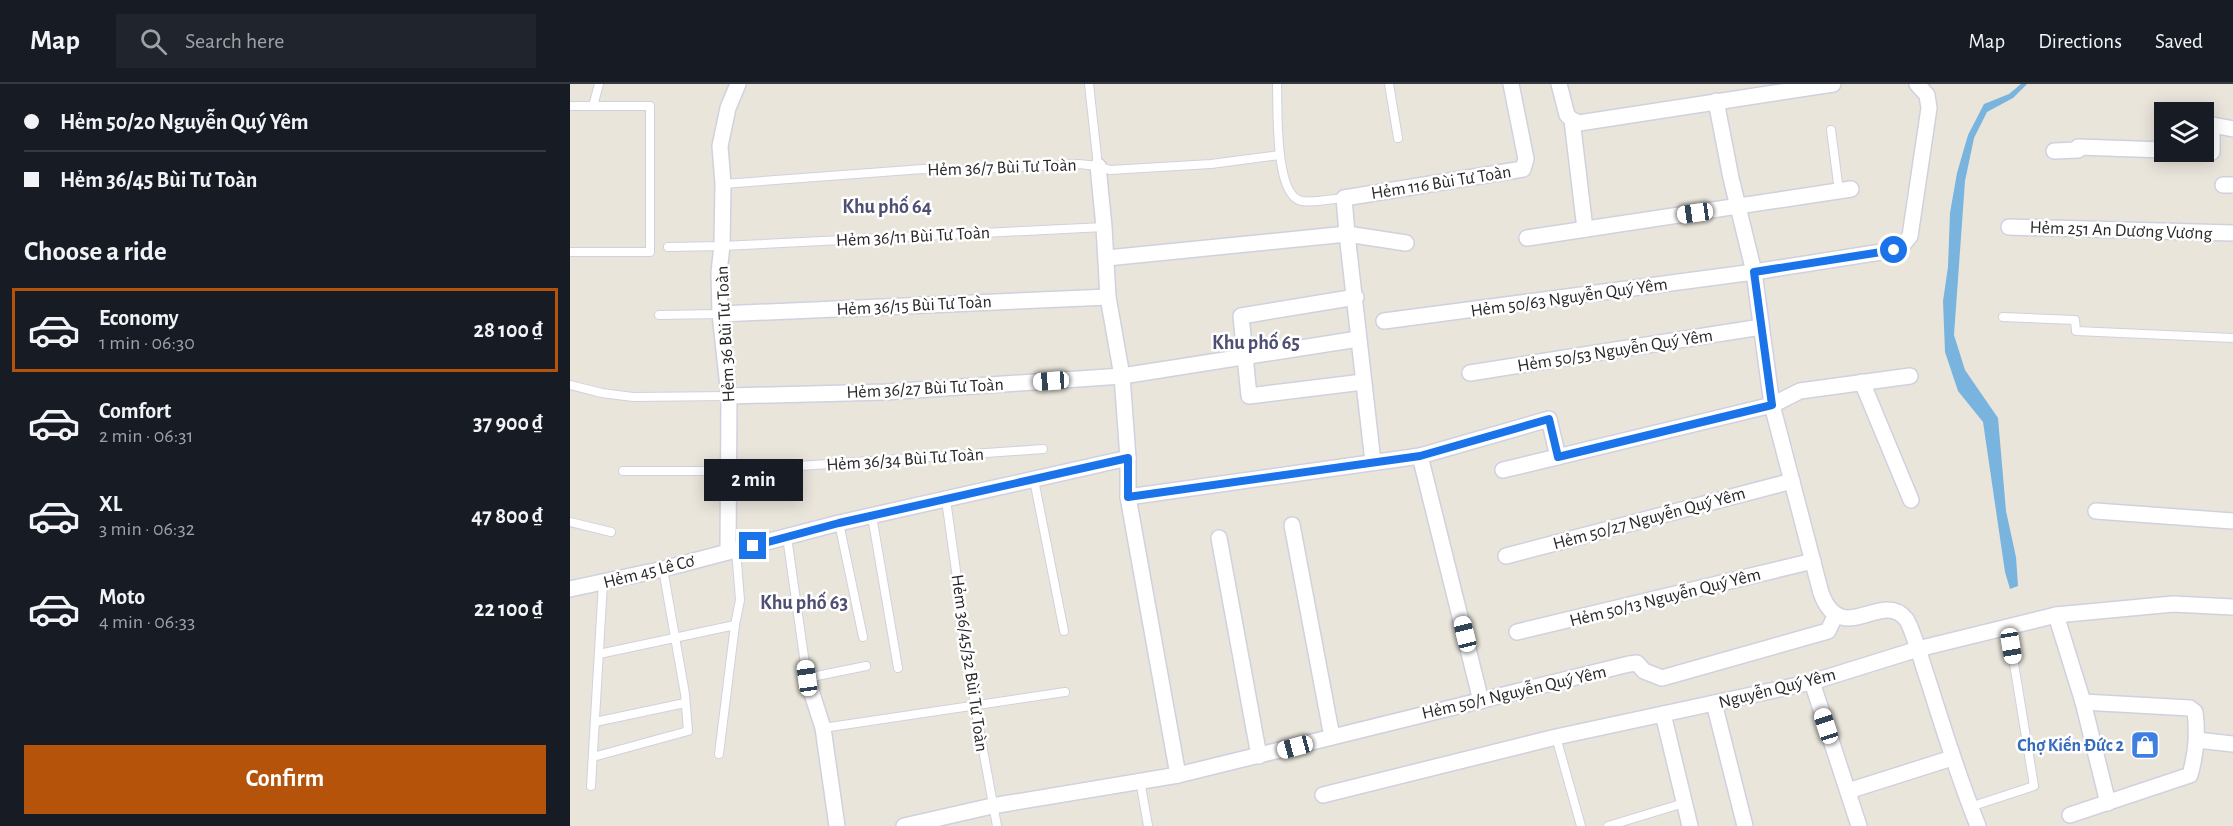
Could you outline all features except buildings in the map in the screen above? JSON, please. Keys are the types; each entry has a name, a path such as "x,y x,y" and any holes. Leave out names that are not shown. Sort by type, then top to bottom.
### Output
{"street":[{"name":"Hẻm 36 Bùi Tư Toàn","path":"732,551 728,471 729,396 720,314 719,272 722,246 723,184 720,146 728,108 738,84"},
{"name":"Hẻm 116 Bùi Tư Toàn","path":"1344,198 1523,169 1527,159 1511,84"},
{"path":"1559,84 1567,115 1579,123 1833,84"},
{"name":"Hẻm 50/63 Nguyễn Quý Yêm","path":"1384,321 1754,272 1894,250 1902,246 1910,236 1929,108 1928,95 1917,84"},
{"path":"1716,101 1754,272 1772,405 1826,605 1835,616 1848,618 1892,611 1905,618 1918,649 1952,758 1978,826"},
{"path":"1572,120 1585,229"},
{"path":"2214,125 2233,129"},
{"path":"2054,151 2078,150 2078,147 2154,150"},
{"path":"1098,166 1107,258 1108,297 1122,376 1128,458 1128,497 1178,775"},
{"path":"1527,238 1845,190"},
{"path":"1344,198 1373,462"},
{"name":"Hẻm 251 An Dương Vương","path":"2010,227 2233,233"},
{"path":"1107,258 1347,234 1406,243"},
{"name":"Hẻm 36/15 Bùi Tư Toàn","path":"720,314 1108,297"},
{"path":"1356,297 1242,316 1245,357 1249,396 1363,382"},
{"name":"Hẻm 50/53 Nguyễn Quý Yêm","path":"1470,373 1761,327"},
{"name":"Hẻm 36/27 Bùi Tư Toàn","path":"729,396 886,392 1122,376 1358,339"},
{"path":"1503,470 1772,405 1800,391 1910,376"},
{"path":"1862,382 1911,500"},
{"path":"1128,497 1420,456 1549,419 1558,457"},
{"path":"1420,456 1481,701"},
{"name":"Hẻm 45 Lê Cơ","path":"570,589 603,583 839,523 1128,458"},
{"name":"Hẻm 50/27 Nguyễn Quý Yêm","path":"1506,556 1792,482"},
{"path":"2096,511 2233,520"},
{"path":"1292,525 1332,737"},
{"path":"1220,538 1258,756"},
{"name":"Hẻm 50/13 Nguyễn Quý Yêm","path":"1516,632 1813,561"},
{"name":"Nguyễn Quý Yêm","path":"1323,795 1556,737 1812,682 1918,649 2056,615 2173,604 2233,607"},
{"path":"2056,615 2084,702 2108,803"},
{"name":"Hẻm 50/1 Nguyễn Quý Yêm","path":"904,826 992,806 1178,775 1629,664 1637,663 1644,671 1662,678 1828,631 1835,616"},
{"path":"807,678 822,728 837,826"},
{"path":"1812,682 1859,826"},
{"path":"2070,815 2190,775 2195,758 2197,740 2195,712 2190,708 2084,702"},
{"path":"1714,704 1745,826"},
{"path":"1663,714 1690,826"},
{"path":"2197,740 2233,744"},
{"path":"1848,791 1952,758"}],"lane":[{"path":"592,106 599,84"},
{"path":"1089,84 1098,166"},
{"path":"1277,84 1280,155 1288,193 1301,201 1344,198"},
{"path":"1389,84 1398,138"},
{"path":"570,106 650,106 650,252 570,252"},
{"path":"1831,130 1845,190"},
{"name":"Hẻm 36/7 Bùi Tư Toàn","path":"723,184 923,169 957,170 1079,164 1110,170 1199,165 1280,155"},
{"name":"Hẻm 36/11 Bùi Tư Toàn","path":"668,247 1104,227"},
{"path":"659,315 720,314"},
{"path":"2003,317 2075,320 2076,331 2233,338"},
{"path":"570,385 602,393 633,397 729,396"},
{"name":"Hẻm 36/34 Bùi Tư Toàn","path":"623,471 728,471 1042,449"},
{"path":"1034,480 1064,631"},
{"name":"Hẻm 36/45/32 Bùi Tư Toàn","path":"946,500 975,706 997,826"},
{"path":"872,516 898,668"},
{"path":"570,522 611,532"},
{"path":"839,523 863,637"},
{"path":"787,537 807,678 866,666"},
{"path":"719,754 740,600 732,551"},
{"path":"593,757 688,731 686,703 663,568"},
{"path":"591,786 603,583"},
{"path":"599,654 735,625"},
{"path":"1970,807 2034,786 2008,627"},
{"path":"822,728 1065,692"},
{"path":"595,722 686,703"},
{"path":"1556,737 1581,826"},
{"path":"1140,780 1148,826"},
{"path":"1608,826 1684,803"}],"water":[{"path":"2021,84 2027,84 2013,98 1987,112 1974,138 1965,181 1954,335 1965,370 1998,418 2006,511 2016,557 2018,586 2010,589 2005,572 1983,422 1958,391 1945,352 1943,301 1948,267 1950,213 1957,173 1968,135 1984,104 2009,94"}],"place":[{"name":"Chợ Kiến Đức 2","path":"2145,745"}],"district":[{"name":"Khu phố 64","path":"887,206"},
{"name":"Khu phố 65","path":"1256,342"},
{"name":"Khu phố 63","path":"804,602"}],"route":[{"path":"753,546 839,523 1128,458 1128,497 1420,456 1549,419 1558,457 1772,405 1754,272 1894,250"}]}
